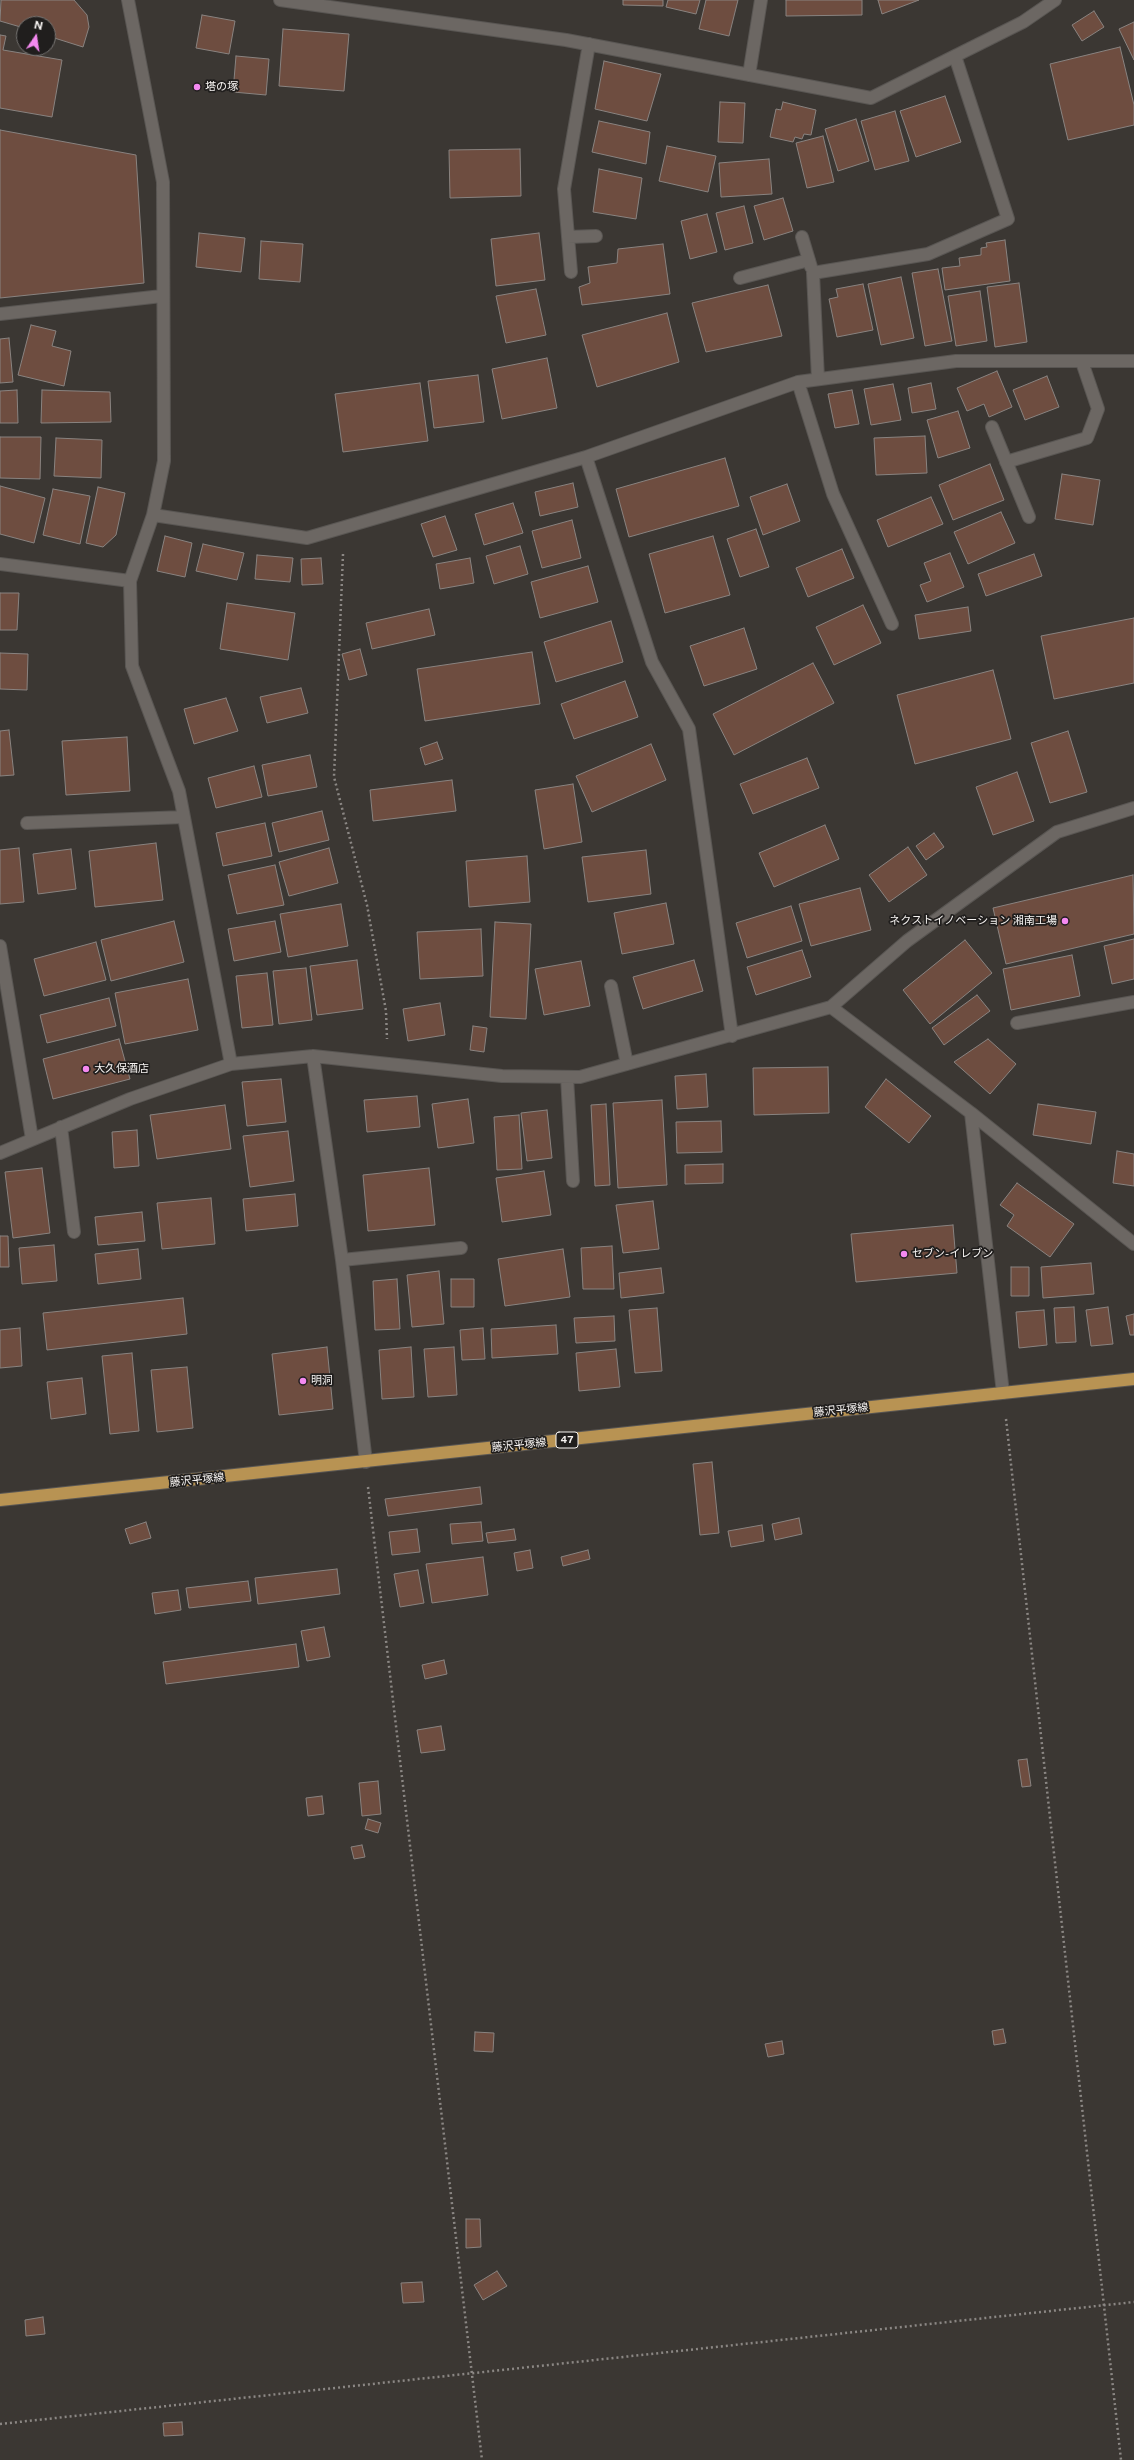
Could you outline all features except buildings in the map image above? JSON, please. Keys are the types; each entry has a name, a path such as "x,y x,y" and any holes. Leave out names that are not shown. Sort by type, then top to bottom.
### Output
{"main road":[{"name":"藤沢平塚線","path":"0,1500 366,1462 1134,1378"}],"street":[{"path":"128,0 163,182 162,296 164,461 153,515 130,581 132,666 179,791 231,1064"},
{"path":"280,0 589,44 871,98 1024,22 1055,0"},
{"path":"749,75 761,0"},
{"path":"571,272 564,189 589,44"},
{"path":"813,272 928,254 1008,219 955,56"},
{"path":"568,237 596,236"},
{"path":"802,237 813,272 818,380"},
{"path":"740,278 809,260"},
{"path":"0,314 162,296"},
{"path":"153,515 307,538 586,457 798,382 956,361 1134,361"},
{"path":"1006,462 1087,438 1098,410 1082,362"},
{"path":"798,382 833,494 892,624"},
{"path":"992,427 1029,518"},
{"path":"586,457 652,662 688,728 732,1036"},
{"path":"0,564 130,581"},
{"path":"0,1153 32,1138 130,1099 231,1064 313,1056 502,1076 580,1077 732,1036 830,1007 907,941 1057,832 1134,808"},
{"path":"27,823 184,816"},
{"path":"0,946 32,1138"},
{"path":"611,986 628,1064"},
{"path":"1017,1023 1134,1002"},
{"path":"830,1007 970,1113 1134,1244"},
{"path":"313,1056 342,1260 366,1462"},
{"path":"567,1077 573,1181"},
{"path":"970,1113 1003,1393"},
{"path":"61,1127 74,1232"},
{"path":"342,1260 461,1248"}],"path":[{"path":"344,527 334,777 369,913 386,1011 387,1064"},
{"path":"1003,1393 1121,2460"},
{"path":"366,1462 482,2460"},
{"path":"0,2424 1134,2302"}],"place":[{"name":"塔の塚","path":"197,87"},
{"name":"ネクストイノベーション 湘南工場","path":"1065,921"},
{"name":"大久保酒店","path":"86,1069"},
{"name":"セブン-イレブン","path":"904,1254"},
{"name":"明洞","path":"303,1381"}]}
